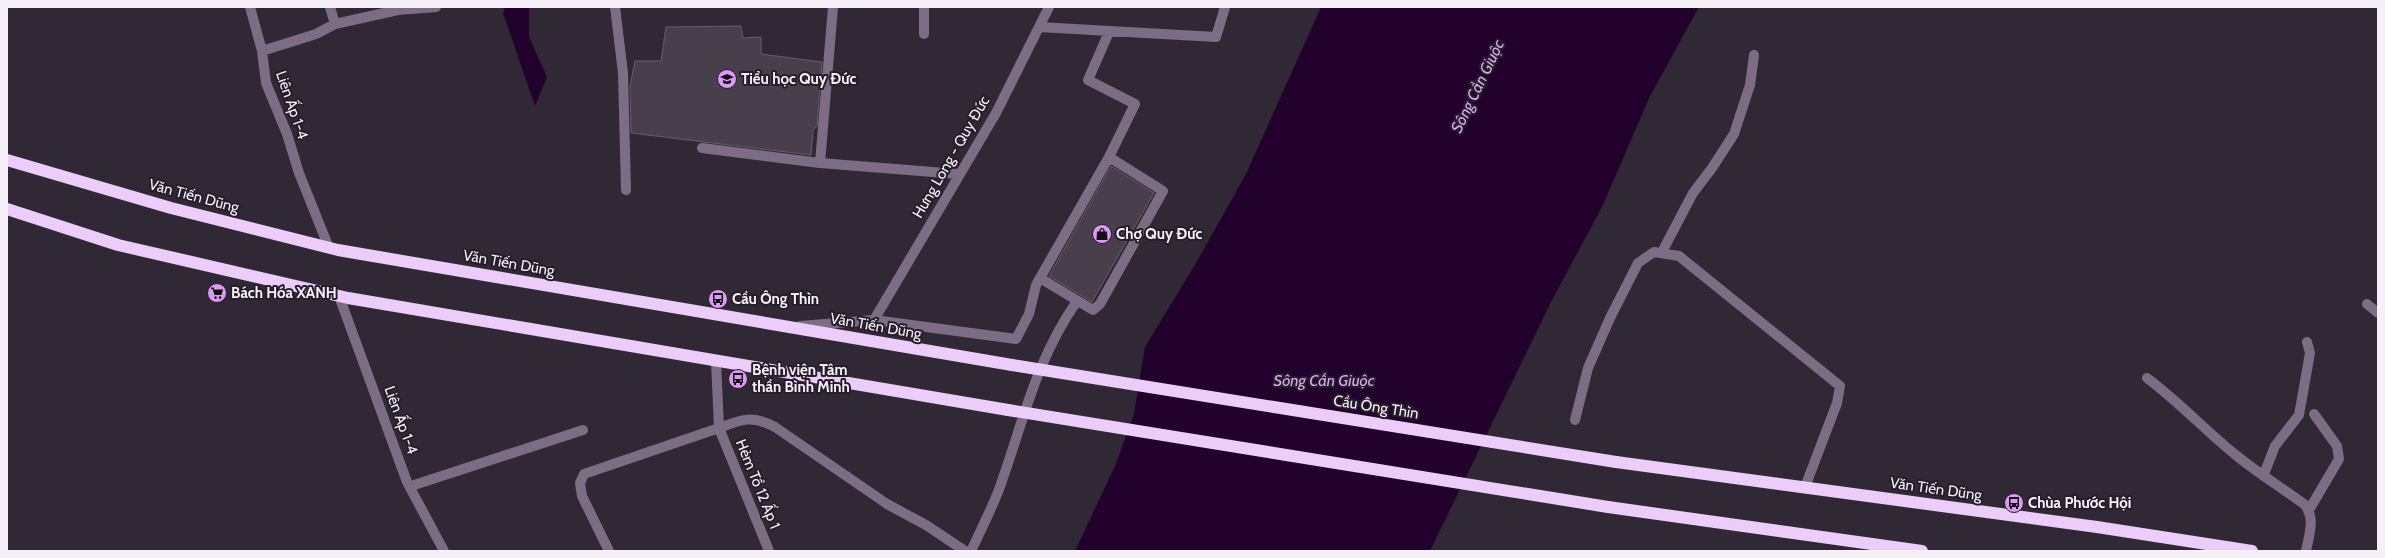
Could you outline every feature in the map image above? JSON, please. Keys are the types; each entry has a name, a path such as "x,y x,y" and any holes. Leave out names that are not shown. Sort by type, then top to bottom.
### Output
{"highway":[{"name":"Văn Tiến Dũng","path":"7,160 171,208 329,248 1012,365"},
{"path":"7,209 118,245 339,296 1008,410 1608,507 1922,551"},
{"name":"Cầu Ông Thìn","path":"1012,365 1616,462"},
{"name":"Văn Tiến Dũng","path":"1616,462 2097,526 2252,551"}],"street":[{"name":"Liên Ấp 1-4","path":"250,7 262,51 266,83 287,134 299,173 329,248"},
{"path":"330,7 335,24"},
{"path":"262,51 316,34 335,24 398,10 436,7"},
{"path":"616,7 623,73 626,190"},
{"path":"820,163 833,7"},
{"path":"924,7 924,34"},
{"name":"Hưng Long - Quy Đức","path":"874,320 958,174 996,113 1049,7"},
{"path":"1039,27 1216,37 1225,7"},
{"path":"791,327 874,320 1016,339 1029,314 1036,285 1109,157 1135,104 1088,80 1109,32"},
{"path":"1662,252 1693,193 1712,168 1734,134 1750,85 1754,55"},
{"path":"702,148 820,163 958,174"},
{"path":"1040,278 1093,310 1097,308 1163,190 1109,157"},
{"path":"1575,420 1588,368 1610,318 1638,262 1654,252 1662,252 1680,256 1840,386 1837,403 1805,487"},
{"name":"Liên Ấp 1-4","path":"339,296 407,482 411,486 444,551"},
{"path":"971,551 997,493 1035,381 1053,339 1077,301"},
{"path":"2367,304 2378,313"},
{"path":"2264,474 2275,446 2299,414 2310,353 2307,342"},
{"name":"Hẻm Tổ 12 Ấp 1","path":"716,361 719,428 769,551"},
{"path":"2147,378 2171,396 2195,420 2238,456 2264,474 2309,510"},
{"path":"2306,551 2311,525 2309,510 2339,459 2336,446 2314,414"},
{"path":"609,551 582,496 580,483 584,474 751,418 764,421 833,466 887,504 926,525 965,551"},
{"path":"411,486 583,430"}],"water":[{"path":"505,7 529,7 529,37 547,77 535,106 503,13"},
{"name":"Sông Cần Giuộc","path":"1321,7 1699,7 1650,96 1602,207 1551,302 1430,551 1075,551 1115,466 1134,414 1145,347 1196,263 1246,174"}],"building":[{"name":"Tiểu học Quy Đức","path":"741,26 743,38 761,37 761,54 822,62 817,126 813,130 811,155 631,133 630,86 635,61 661,61 666,27"},
{"name":"Chợ Quy Đức","path":"1111,166 1154,193 1092,302 1049,276"}],"place":[{"name":"Tiểu học Quy Đức","path":"727,79"},
{"name":"Chợ Quy Đức","path":"1102,234"},
{"name":"Bách Hóa XANH","path":"217,293"},
{"name":"Cầu Ông Thìn","path":"718,299"},
{"name":"Bệnh viện Tâm thần Bình Minh","path":"738,379"},
{"name":"Chùa Phước Hội","path":"2014,503"}]}
